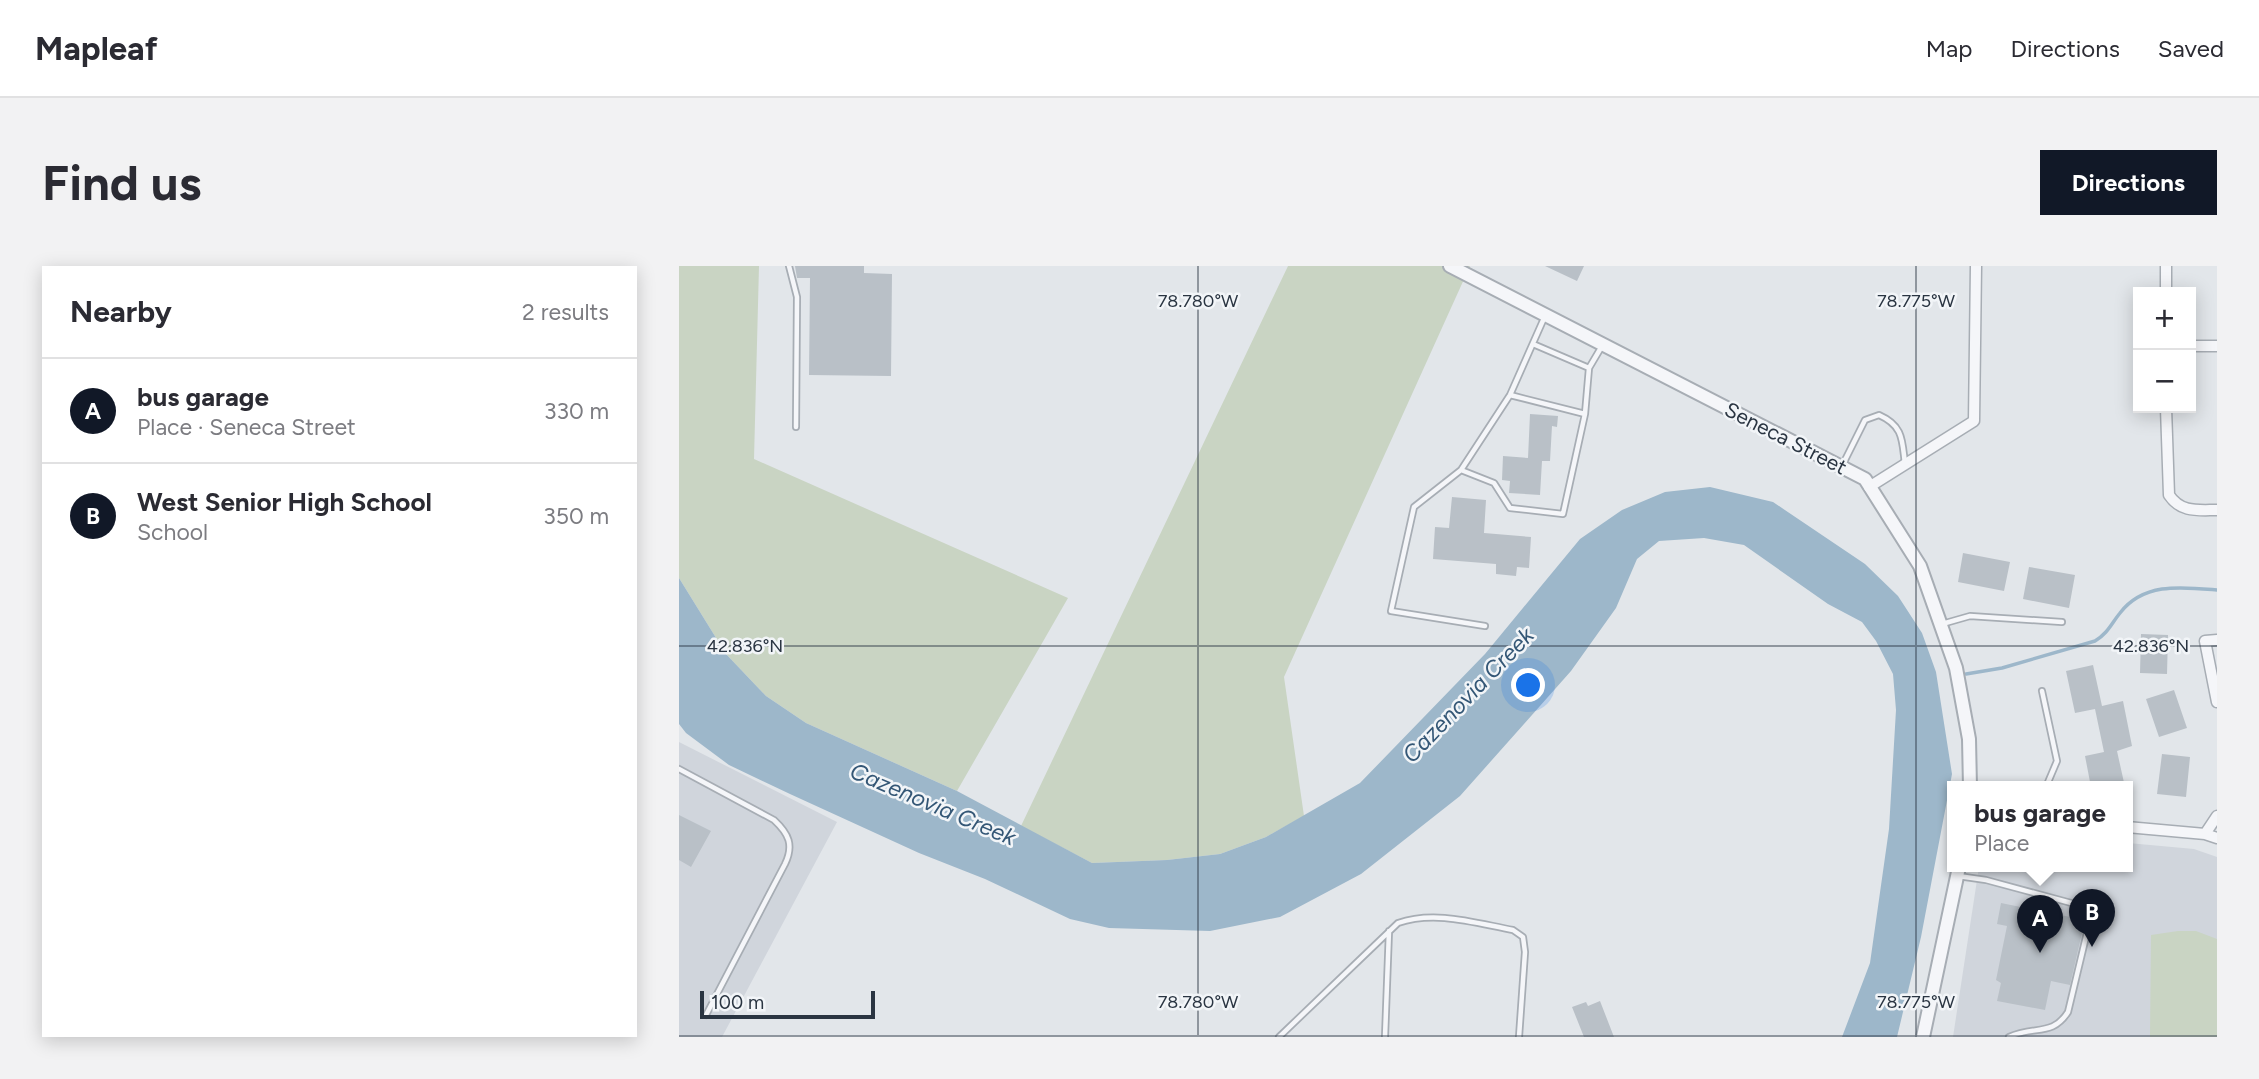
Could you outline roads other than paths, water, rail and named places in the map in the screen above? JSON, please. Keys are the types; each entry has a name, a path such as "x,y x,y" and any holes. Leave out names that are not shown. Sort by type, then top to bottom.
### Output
{"street":[{"name":"Seneca Street","path":"1450,266 1865,479 1920,566 1941,624 1956,668 1969,739 1970,781"},
{"path":"1869,487 1974,421 1976,266"},
{"path":"2166,266 2166,287"},
{"path":"2196,346 2217,346"},
{"path":"2166,413 2169,495 2180,507 2189,510 2217,510"},
{"path":"2217,640 2205,640 2217,702"},
{"path":"2205,834 2217,816"},
{"path":"2133,828 2205,834 2217,838"},
{"path":"1923,1037 1958,872"}],"lane":[{"path":"789,266 797,297 796,426"},
{"path":"1485,626 1391,611 1414,507 1461,470 1510,396 1546,315"},
{"path":"1533,344 1589,368"},
{"path":"1461,470 1494,483 1510,508 1563,514 1585,414 1589,368 1602,346"},
{"path":"1510,396 1585,414"},
{"path":"1841,467 1865,420 1879,415 1890,420 1902,437 1905,464"},
{"path":"1941,624 1971,617 2062,622"},
{"path":"2042,691 2057,761 2049,781"},
{"path":"679,769 774,820 784,829 791,841 790,854 706,1015"},
{"path":"1958,872 2086,907 2089,913 2090,920 2068,1012 2061,1026 2052,1030 2019,1032 2009,1037"},
{"path":"1279,1037 1398,923 1416,916 1436,916 1513,930 1523,937 1525,952 1519,1037"},
{"path":"1385,1037 1389,931"}],"water":[{"name":"Cazenovia Creek","path":"1710,487 1773,502 1865,564 1898,596 1922,633 1936,672 1952,774 1951,781 1947,781 1947,800 1921,937 1897,1037 1842,1037 1870,963 1889,829 1896,710 1893,674 1876,641 1862,622 1828,604 1744,545 1704,538 1659,541 1637,559 1616,608 1571,671 1460,796 1361,874 1280,917 1210,931 1109,928 1070,919 729,765 686,733 679,724 679,578 726,654 766,696 806,723 957,791 1092,863 1167,860 1220,854 1266,837 1360,783 1485,654 1580,539 1622,510 1665,492"}],"waterway":[{"path":"1966,674 2002,668 2095,641 2130,603 2152,591 2177,588 2217,590"}],"place":[{"name":"West Senior High School","path":"2092,947"},
{"name":"bus garage","path":"2040,953"}]}
